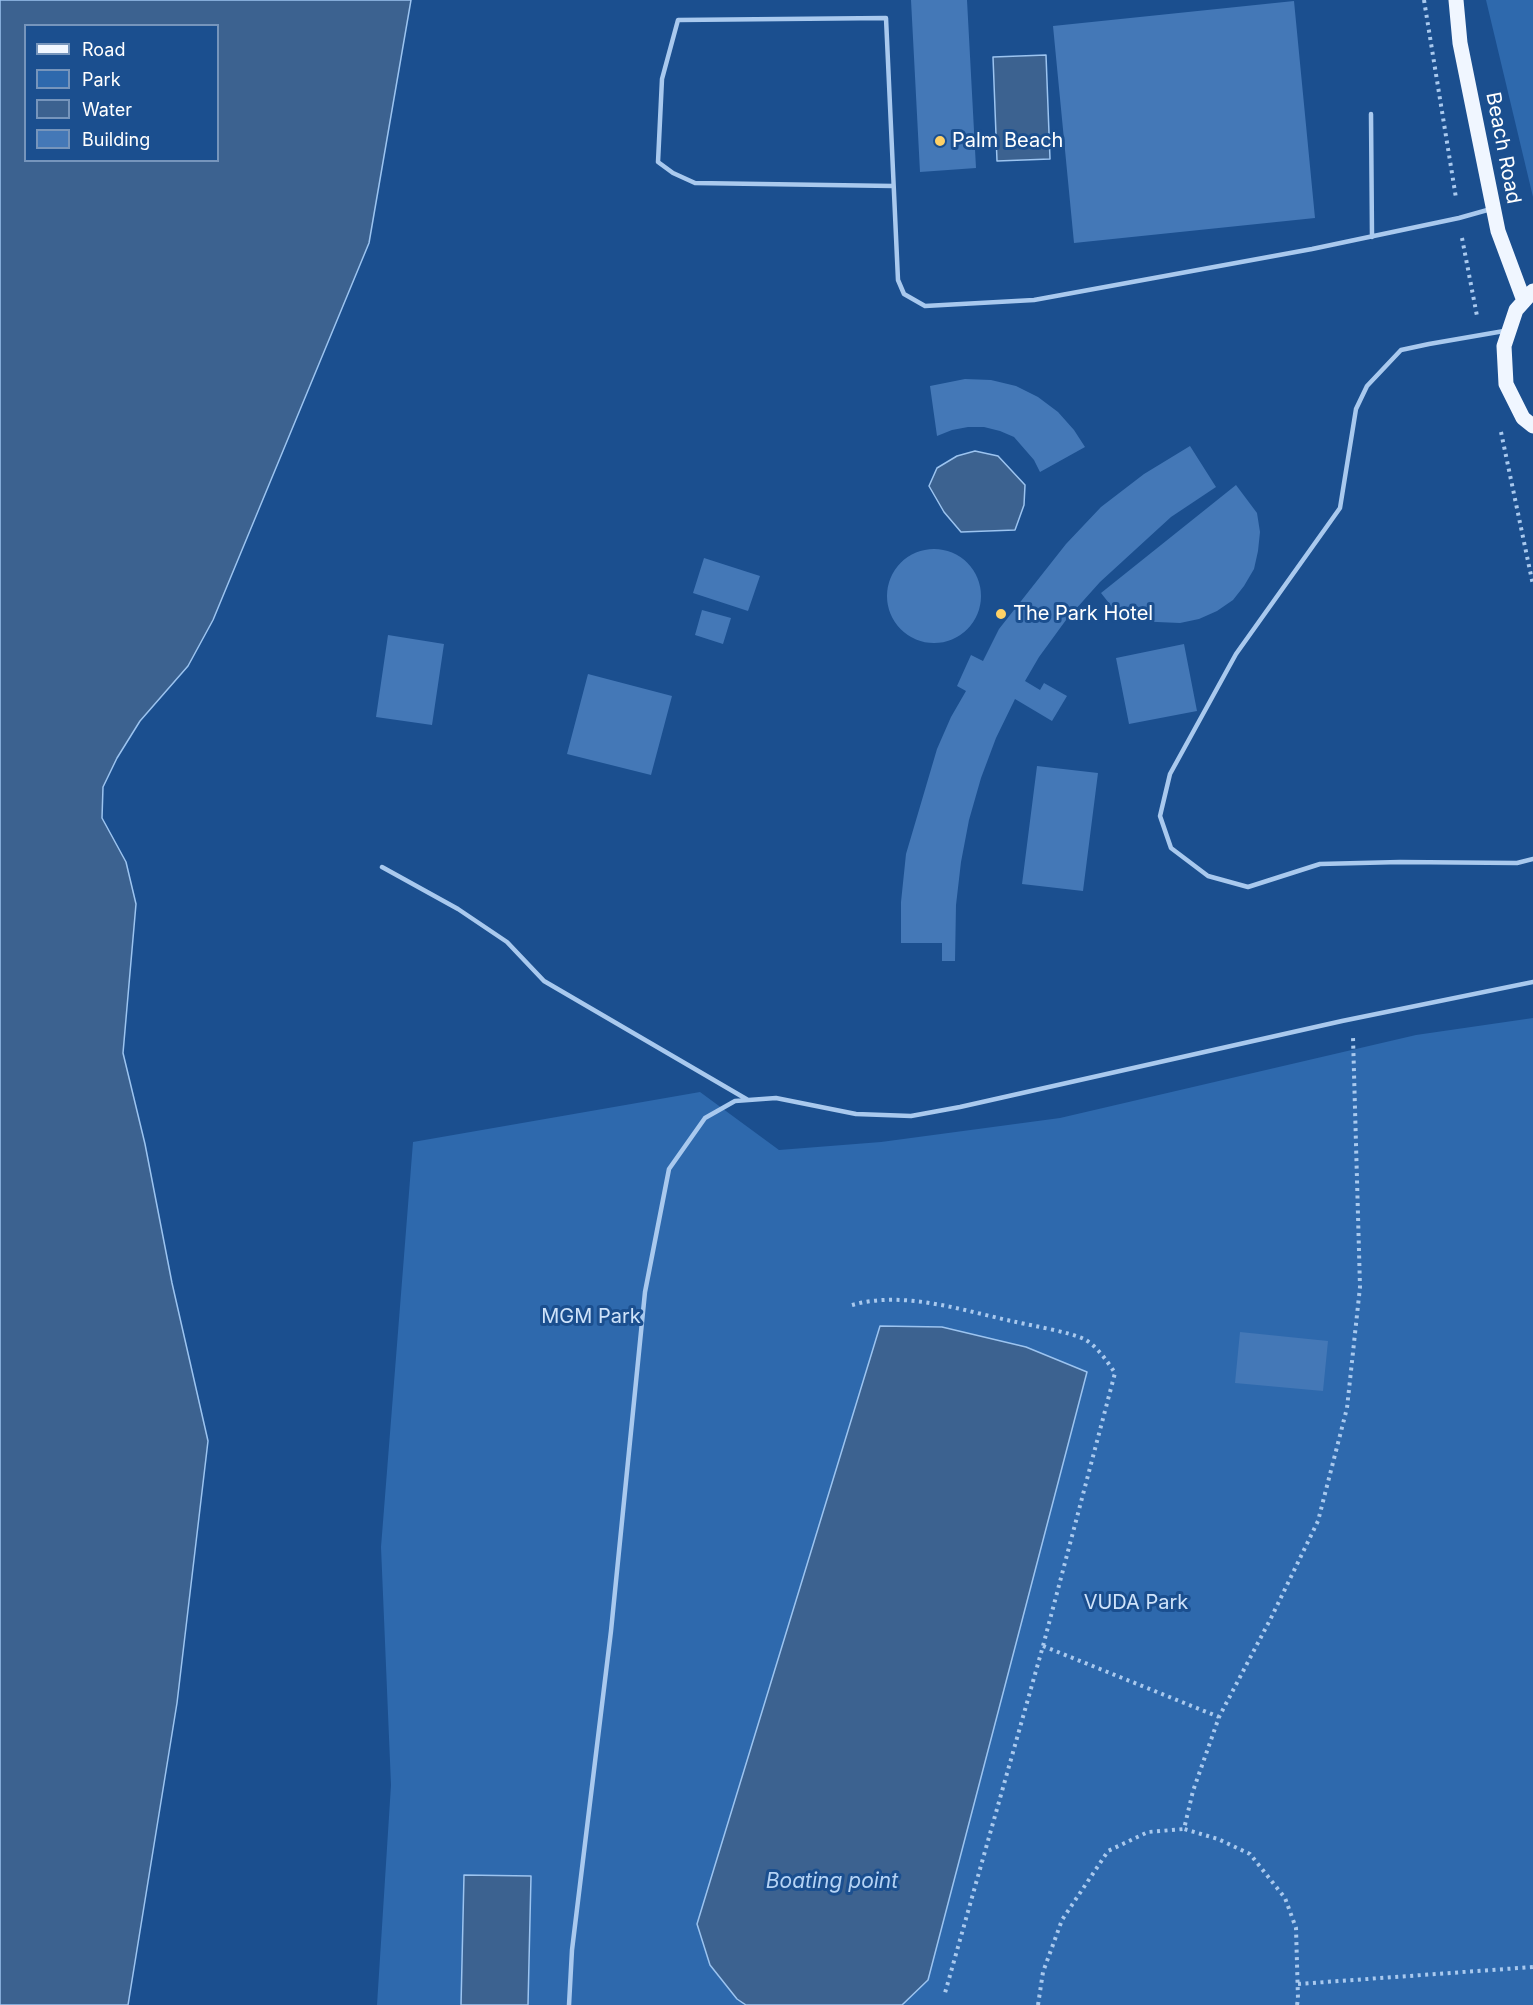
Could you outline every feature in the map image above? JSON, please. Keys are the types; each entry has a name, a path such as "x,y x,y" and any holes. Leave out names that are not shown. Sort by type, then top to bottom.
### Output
{"main road":[{"name":"Beach Road","path":"1456,0 1460,43 1498,231 1528,296"},
{"path":"1528,296 1516,310 1504,346 1506,384 1523,418 1533,426"}],"lane":[{"path":"893,186 695,183 673,173 658,162 662,79 678,20 886,18 898,280 904,294 925,306 1034,300 1372,237 1494,208"},
{"path":"1371,114 1372,237"},
{"path":"1509,330 1401,350 1367,386 1356,409 1340,508 1236,654 1170,774 1160,816 1172,848 1208,876 1248,887 1320,864 1517,863 1533,859"},
{"path":"382,867 458,909 507,942 544,981 748,1100"},
{"path":"569,2005 572,1950 611,1631 645,1292 669,1169 705,1118 735,1101 776,1098 856,1114 911,1116 1352,1018 1533,981"}],"path":[{"path":"1424,0 1459,218 1481,336"},
{"path":"1500,427 1533,585"},
{"path":"1184,1829 1192,1791 1219,1717 1318,1521 1347,1408 1360,1287 1352,1018"},
{"path":"852,1305 869,1300 914,1301 1043,1328 1084,1339 1104,1357 1115,1373 1043,1646 945,1993"},
{"path":"1043,1646 1219,1717"},
{"path":"1038,2005 1043,1972 1062,1920 1108,1851 1148,1832 1184,1829 1218,1839 1250,1854 1285,1898 1296,1928 1297,2005"},
{"path":"1298,1984 1533,1967"}],"green space":[{"path":"1486,0 1533,0 1533,197"},
{"name":"VUDA Park","path":"1533,1018 1533,2005 377,2005 391,1785 381,1547 413,1142 700,1092 779,1150 881,1142 1060,1118 1416,1035"}],"water":[{"path":"0,0 411,0 369,243 213,620 188,666 140,721 117,758 103,787 102,818 126,862 136,904 123,1053 145,1144 172,1283 208,1441 177,1703 128,2005 0,2005"},
{"path":"1046,55 1050,159 997,161 993,57"},
{"path":"975,451 998,456 1025,485 1024,505 1015,530 961,532 944,512 929,486 937,468 957,456"},
{"name":"Boating point","path":"880,1326 942,1327 1026,1347 1087,1372 928,1980 902,2005 746,2005 737,1999 710,1965 697,1924"},
{"path":"464,1875 531,1876 528,2005 461,2005"}],"building":[{"path":"911,0 967,0 976,168 920,172"},
{"path":"1294,1 1315,218 1074,243 1053,26"},
{"path":"965,379 991,380 1016,386 1038,397 1058,412 1085,447 1040,472 1034,460 1014,437 1000,431 984,427 968,427 937,436 930,386"},
{"path":"1190,446 1216,487 1171,517 1100,582 1066,620 1039,657 1025,681 1040,690 1044,683 1067,696 1052,721 1015,699 996,738 969,820 961,862 956,905 955,961 942,961 942,943 901,943 901,902 906,854 937,749 966,691 957,686 971,655 983,661 999,629 1066,544 1101,507 1144,474"},
{"path":"1236,485 1257,513 1260,532 1254,569 1233,600 1199,619 1180,623 1134,621 1116,612 1101,593"},
{"path":"934,549 952,553 967,563 977,578 981,596 977,614 967,629 952,639 934,643 916,639 901,629 891,614 887,596 891,578 901,563 916,553"},
{"path":"704,558 760,576 748,611 693,593"},
{"path":"702,610 731,618 723,644 695,635"},
{"path":"388,635 444,644 432,725 376,717"},
{"path":"1184,644 1197,711 1129,724 1116,658"},
{"path":"588,674 672,696 651,775 567,754"},
{"path":"1037,766 1098,773 1083,891 1022,884"},
{"path":"1240,1332 1328,1341 1323,1391 1235,1383"}],"place":[{"name":"Palm Beach","path":"940,141"},
{"name":"The Park Hotel","path":"1001,614"}],"park label":[{"name":"MGM Park","path":"591,1317"}]}
